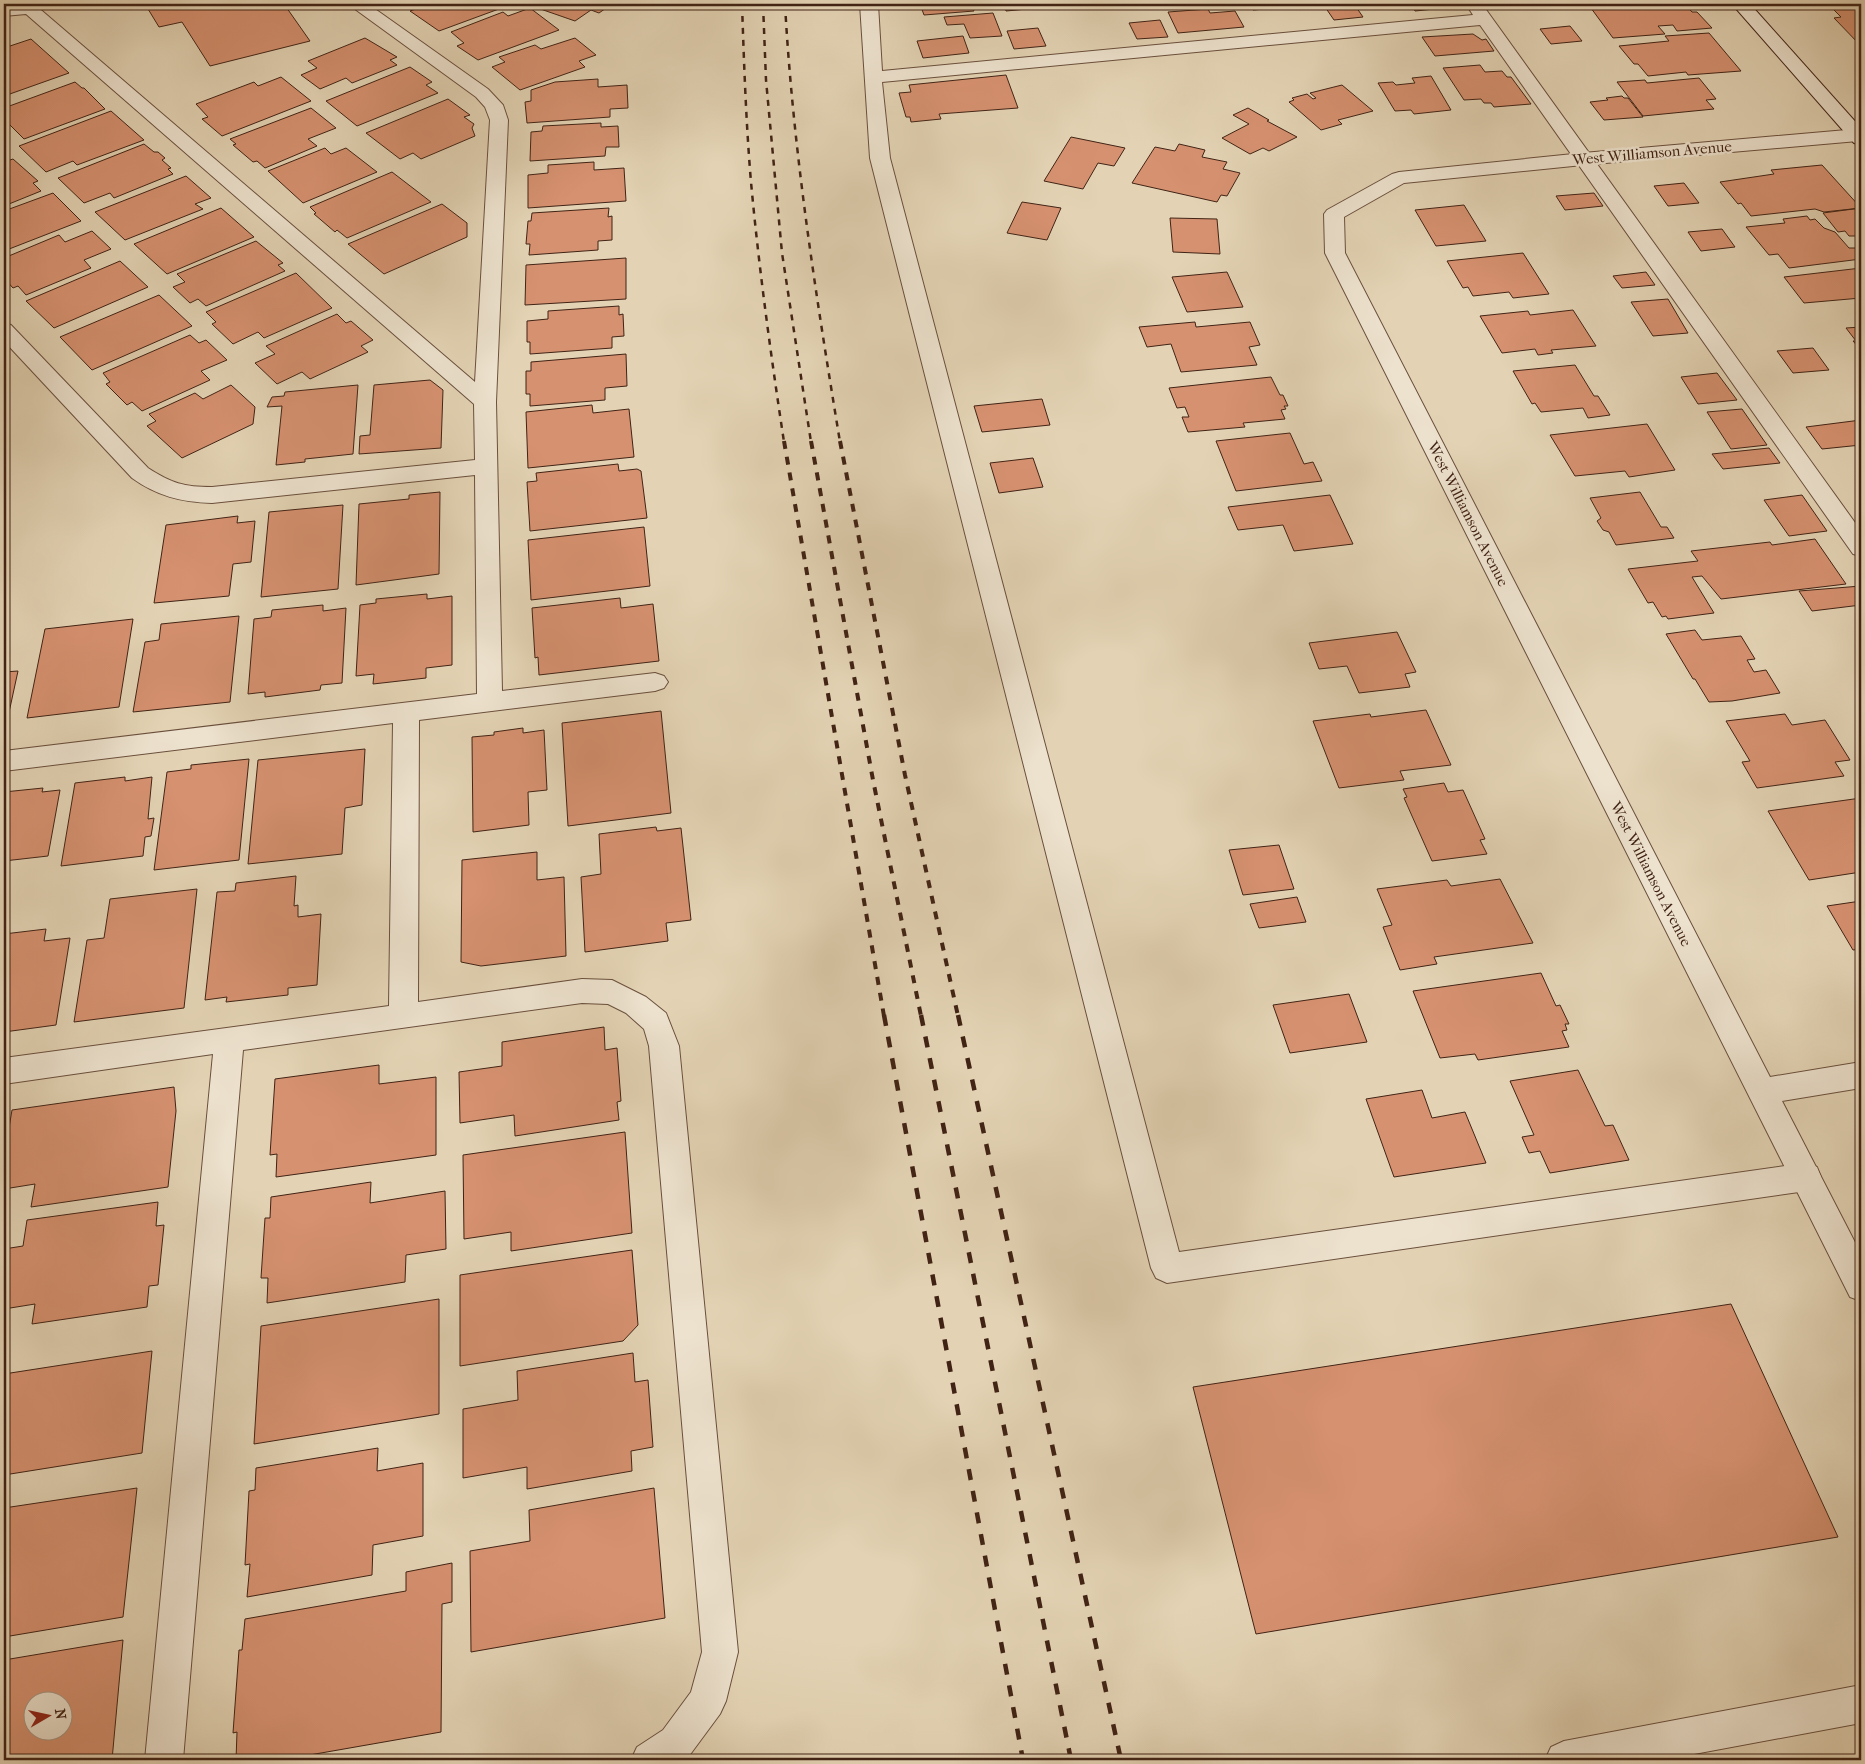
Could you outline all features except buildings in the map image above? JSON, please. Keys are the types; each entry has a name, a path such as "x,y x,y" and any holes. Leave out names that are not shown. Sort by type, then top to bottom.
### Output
{"street":[{"path":"357,4 482,93 494,105 499,120 485,402 490,703"},
{"path":"870,4 873,77 880,158 1167,1268 1806,1177"},
{"path":"1741,4 1860,137"},
{"path":"4,11 35,7 485,402"},
{"path":"873,77 1479,11 1861,548"},
{"name":"West Williamson Avenue","path":"1860,137 1583,159 1399,178 1334,214 1335,253 1861,1286"},
{"path":"4,329 140,473 161,488 186,495 212,495 486,466"},
{"path":"4,761 655,682"},
{"path":"403,1015 406,712"},
{"path":"4,1071 582,991 612,992 636,1004 656,1022 664,1046 720,1652 708,1701 676,1743 650,1760"},
{"path":"164,1760 229,1040"},
{"path":"1762,1091 1861,1075"},
{"path":"1564,1760 1861,1704"}],"railway":[{"path":"742,4 746,115 751,182 784,442"},
{"path":"763,4 766,80 782,253 811,442"},
{"path":"785,4 800,169 814,278 840,442"},
{"path":"784,441 884,1016"},
{"path":"811,441 873,780 921,1016"},
{"path":"840,441 905,775 958,1016"},
{"path":"884,1015 1023,1760"},
{"path":"921,1015 1071,1760"},
{"path":"958,1015 1121,1760"}]}
